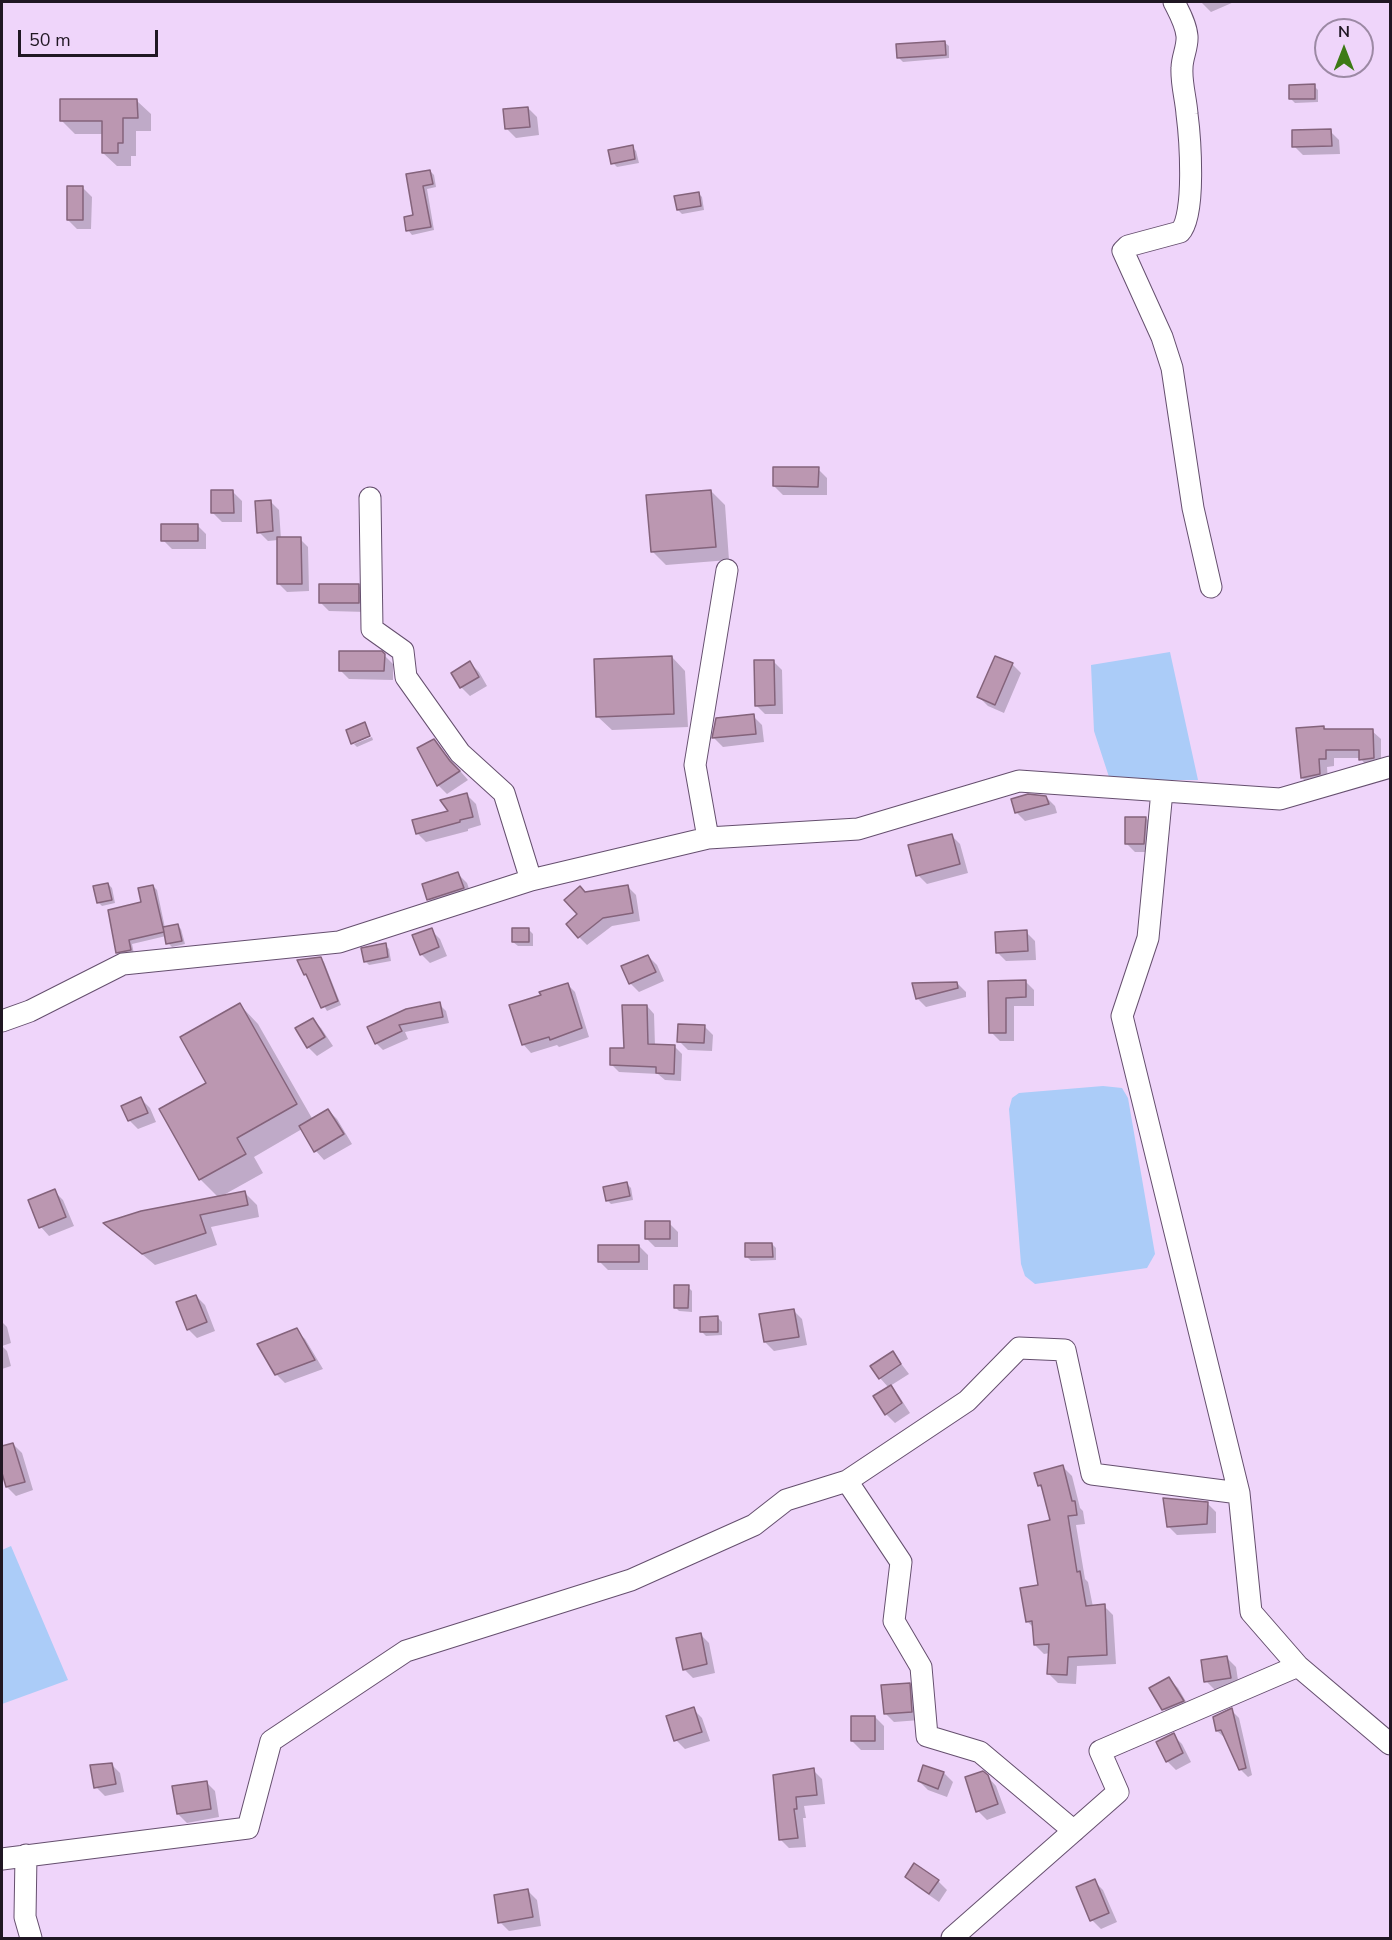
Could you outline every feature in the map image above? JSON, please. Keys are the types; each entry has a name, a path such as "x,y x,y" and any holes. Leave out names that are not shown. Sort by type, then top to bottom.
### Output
{"street":[{"path":"1174,2 1187,37 1182,68 1188,118 1191,181 1187,218 1180,232 1128,246 1123,251 1162,337 1172,368 1193,508 1211,587"},
{"path":"370,498 372,629 403,651 406,677 460,753 504,793 531,880"},
{"path":"708,838 695,765 727,570"},
{"path":"2,1021 30,1011 123,964 339,942 531,880 708,838 858,829 1019,780 1280,799 1390,767"},
{"path":"1162,791 1148,938 1122,1016 1239,1493 1251,1612 1298,1666 1390,1744"},
{"path":"2,1859 248,1828 271,1742 406,1651 631,1580 754,1526 786,1500 847,1481 967,1401 1019,1348 1065,1350 1092,1474 1239,1493"},
{"path":"847,1481 901,1562 894,1621 921,1667 927,1736 980,1752 1074,1831"},
{"path":"952,1938 1118,1792 1100,1751 1298,1666"},
{"path":"26,1855 24,1917 31,1938"}],"water":[{"path":"1170,652 1198,780 1110,780 1094,731 1091,665"},
{"path":"1103,1086 1122,1088 1128,1098 1155,1254 1147,1268 1035,1284 1025,1276 1021,1264 1009,1109 1012,1098 1019,1093"},
{"path":"11,1546 68,1680 2,1704 2,1550"}],"building":[{"path":"945,41 946,55 897,58 896,44"},
{"path":"1315,84 1315,99 1289,99 1289,85"},
{"path":"60,99 137,99 138,118 123,118 123,143 118,143 118,153 102,153 102,121 60,121"},
{"path":"528,107 530,127 505,129 503,109"},
{"path":"1331,129 1332,146 1292,147 1292,130"},
{"path":"633,145 635,159 611,164 608,150"},
{"path":"430,170 433,184 423,186 431,227 406,231 404,217 413,215 406,174"},
{"path":"67,186 83,186 83,220 67,220"},
{"path":"699,192 701,206 677,210 674,196"},
{"path":"773,467 819,467 818,487 773,486"},
{"path":"211,490 233,490 234,513 211,513"},
{"path":"711,490 716,547 651,552 646,495"},
{"path":"271,500 273,531 257,533 255,501"},
{"path":"161,524 198,524 198,541 161,541"},
{"path":"277,537 301,537 302,584 277,584"},
{"path":"319,584 359,584 359,603 319,603"},
{"path":"339,651 382,651 385,654 384,671 339,671"},
{"path":"672,656 674,714 596,717 594,659"},
{"path":"995,656 1013,663 995,705 977,697"},
{"path":"754,660 774,660 775,705 755,706"},
{"path":"470,661 479,677 460,688 451,673"},
{"path":"754,714 756,734 712,738 716,718"},
{"path":"365,722 370,736 351,744 346,730"},
{"path":"1324,726 1324,729 1373,729 1374,758 1359,760 1359,750 1326,750 1326,759 1319,759 1320,774 1301,778 1296,728"},
{"path":"434,739 460,771 437,786 417,748"},
{"path":"467,793 473,817 416,834 412,820 448,811 440,800"},
{"path":"1028,794 1046,796 1049,804 1015,813 1011,799"},
{"path":"1125,817 1146,817 1144,844 1125,844"},
{"path":"952,834 960,864 916,876 908,845"},
{"path":"458,872 464,888 427,900 422,884"},
{"path":"108,883 112,900 97,903 93,886"},
{"path":"153,885 164,932 129,940 131,950 116,953 108,910 141,902 138,888"},
{"path":"628,885 633,913 603,918 578,938 566,924 577,914 564,900 580,886 585,892"},
{"path":"178,924 182,941 166,944 163,927"},
{"path":"432,928 439,947 420,955 412,935"},
{"path":"512,928 529,928 529,942 512,942"},
{"path":"1027,930 1028,951 996,953 995,932"},
{"path":"386,943 388,957 364,962 361,948"},
{"path":"648,955 656,972 629,984 621,966"},
{"path":"321,957 338,1001 321,1008 297,960"},
{"path":"1026,980 1026,997 1006,998 1006,1033 989,1033 988,981"},
{"path":"957,982 958,988 916,999 912,983"},
{"path":"568,983 582,1028 550,1040 549,1037 522,1045 509,1005 541,995 539,992"},
{"path":"440,1002 443,1017 399,1025 402,1031 375,1044 367,1027 406,1009"},
{"path":"240,1003 297,1104 237,1138 246,1154 199,1180 159,1109 206,1083 180,1037"},
{"path":"622,1005 647,1005 648,1044 675,1045 674,1074 656,1073 656,1067 610,1065 610,1048 624,1048"},
{"path":"313,1018 325,1037 307,1048 295,1028"},
{"path":"678,1024 705,1025 704,1043 677,1042"},
{"path":"141,1097 148,1113 128,1121 121,1106"},
{"path":"328,1109 344,1134 314,1152 299,1126"},
{"path":"627,1182 630,1196 606,1201 603,1187"},
{"path":"55,1189 66,1217 39,1228 28,1200"},
{"path":"245,1191 248,1205 200,1215 206,1233 142,1254 103,1223 141,1211"},
{"path":"645,1221 670,1221 670,1239 645,1239"},
{"path":"745,1243 772,1243 773,1257 745,1257"},
{"path":"598,1245 639,1245 639,1262 598,1262"},
{"path":"674,1285 689,1285 688,1308 674,1308"},
{"path":"196,1295 207,1322 187,1330 176,1302"},
{"path":"794,1309 799,1337 764,1342 759,1314"},
{"path":"718,1316 718,1332 700,1332 700,1317"},
{"path":"297,1328 315,1360 275,1375 257,1344"},
{"path":"893,1351 901,1364 879,1379 870,1366"},
{"path":"891,1385 902,1403 885,1415 873,1396"},
{"path":"13,1443 25,1482 6,1487 2,1473 2,1446"},
{"path":"1063,1465 1072,1501 1075,1501 1077,1515 1068,1516 1077,1572 1080,1571 1086,1606 1105,1604 1107,1655 1068,1657 1067,1675 1047,1674 1049,1644 1034,1645 1032,1621 1026,1622 1020,1588 1038,1585 1028,1525 1050,1520 1041,1485 1038,1486 1034,1473"},
{"path":"1163,1498 1208,1502 1207,1524 1167,1527"},
{"path":"701,1633 707,1664 683,1670 676,1638"},
{"path":"1227,1656 1231,1678 1204,1682 1201,1660"},
{"path":"1169,1677 1184,1701 1162,1710 1149,1688"},
{"path":"910,1683 912,1712 884,1714 881,1685"},
{"path":"694,1707 702,1732 674,1741 666,1716"},
{"path":"1232,1708 1246,1768 1239,1770 1221,1730 1216,1731 1213,1717"},
{"path":"851,1716 875,1716 875,1741 851,1741"},
{"path":"1174,1733 1183,1753 1166,1762 1156,1742"},
{"path":"112,1763 116,1784 94,1788 90,1765"},
{"path":"923,1765 944,1772 938,1789 918,1781"},
{"path":"814,1768 817,1795 796,1797 797,1809 794,1809 798,1838 779,1840 773,1775"},
{"path":"983,1771 988,1775 998,1804 976,1812 965,1777"},
{"path":"207,1781 211,1809 177,1814 172,1786"},
{"path":"914,1863 939,1880 929,1894 905,1877"},
{"path":"1095,1879 1109,1913 1090,1921 1076,1887"},
{"path":"528,1889 533,1917 498,1923 494,1895"}]}
